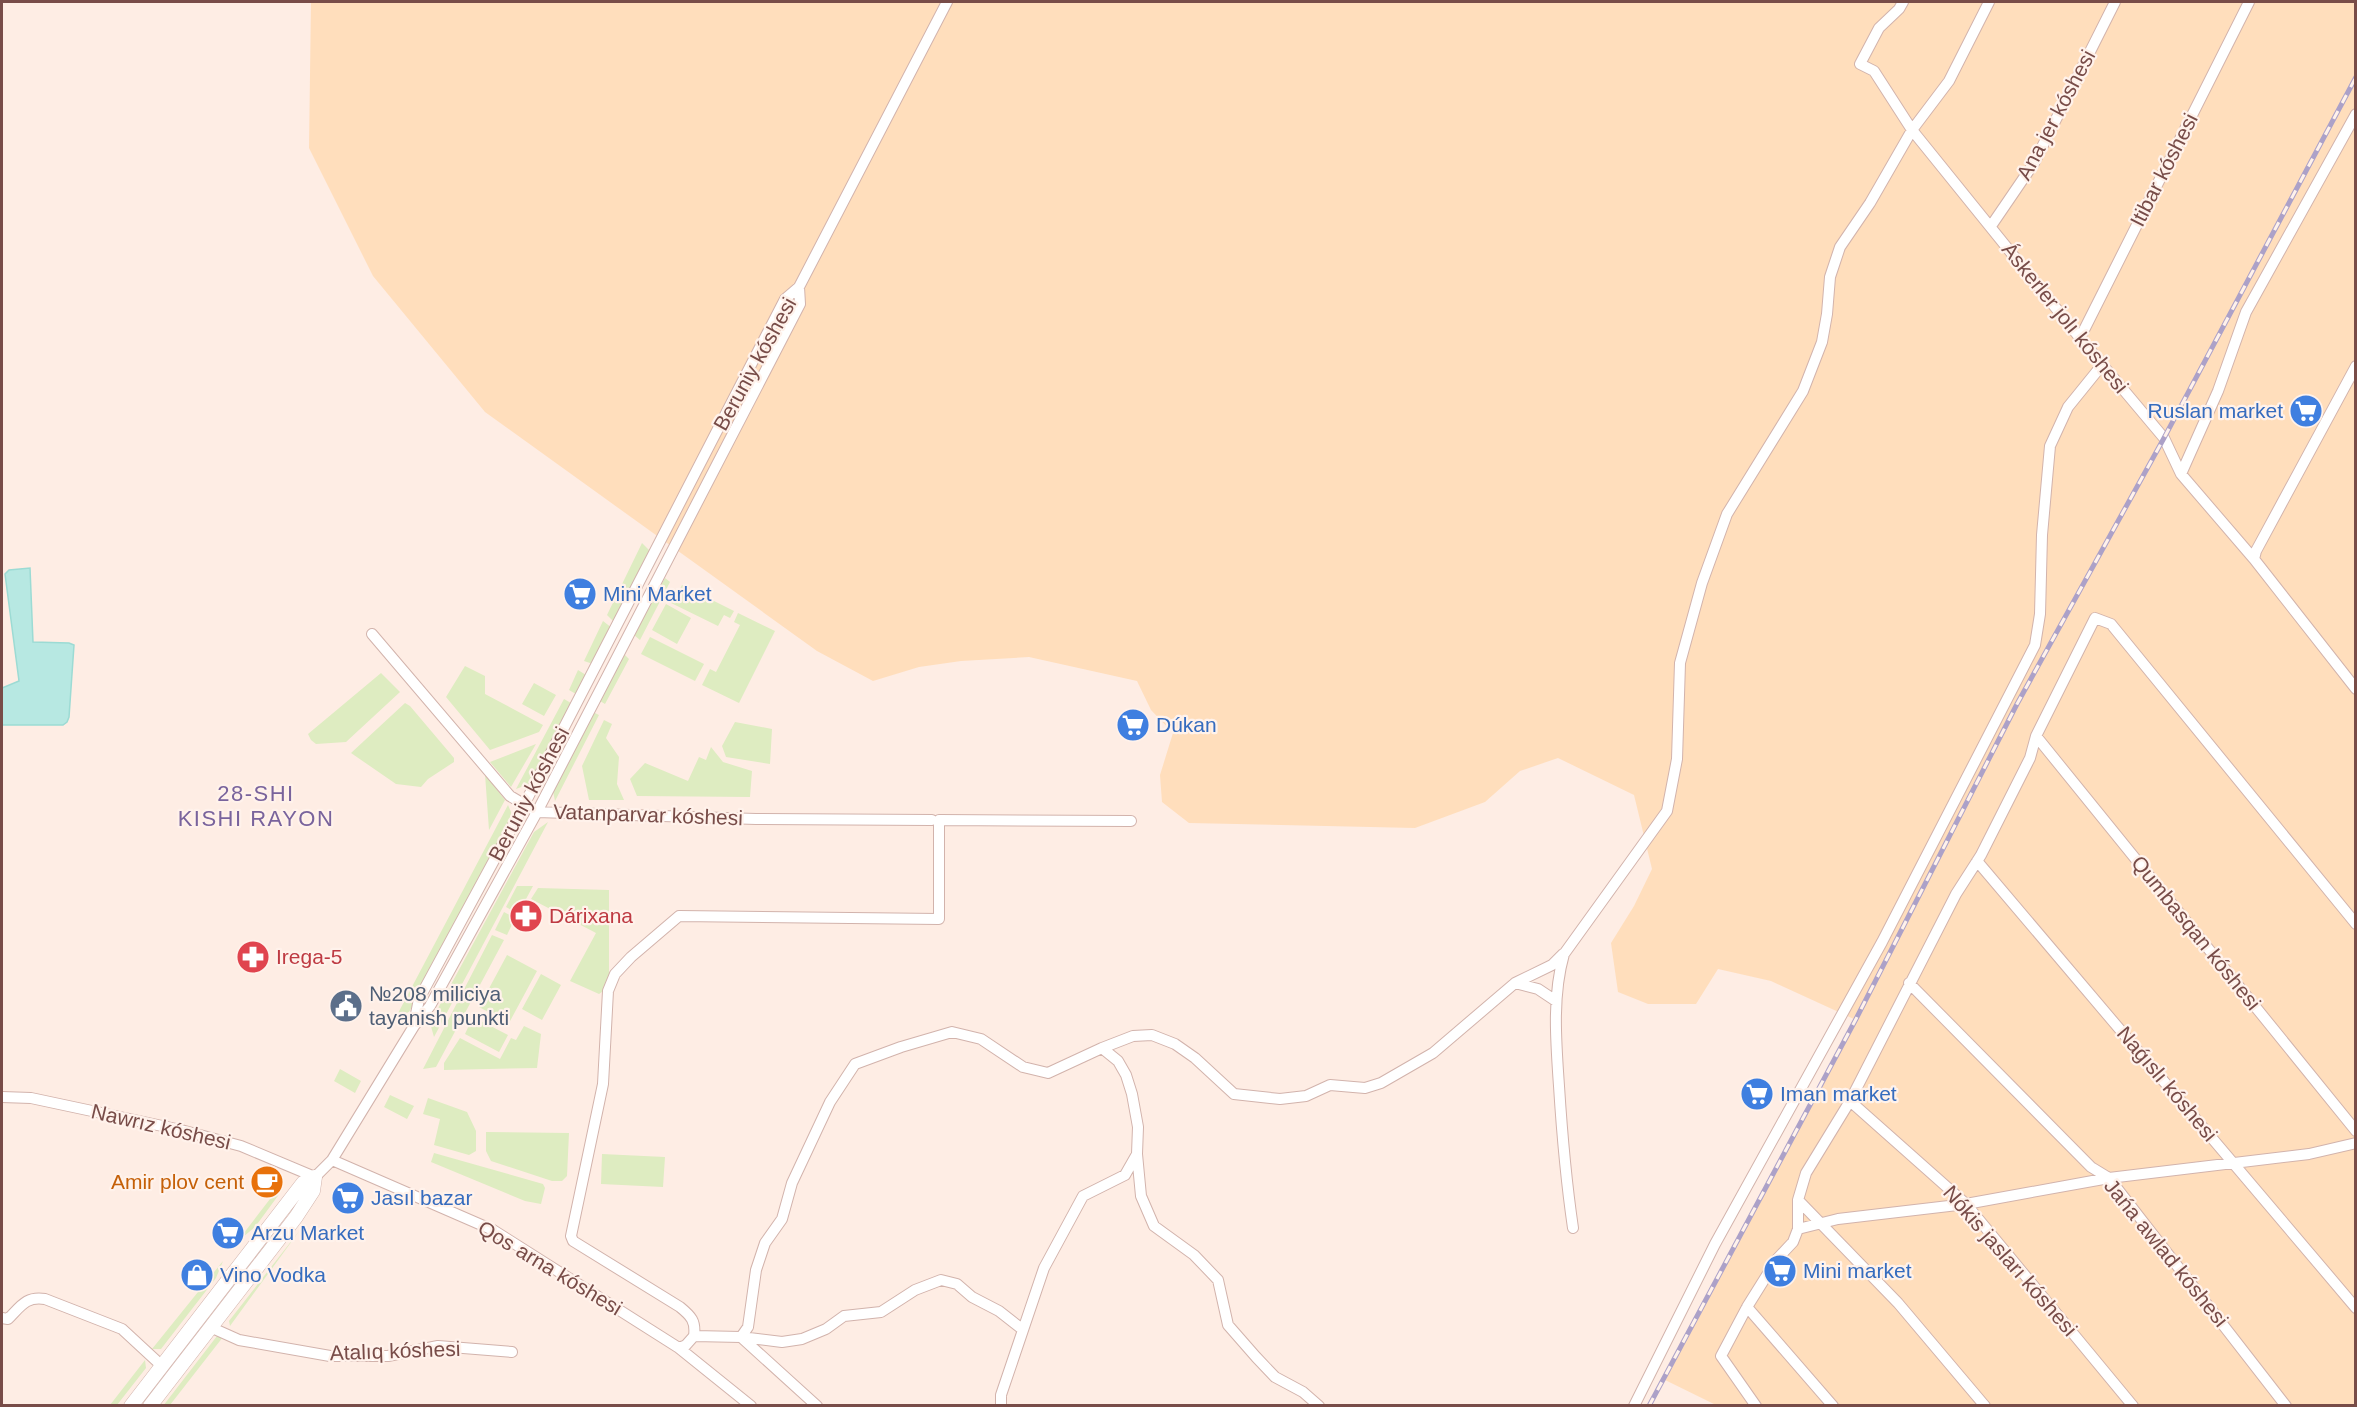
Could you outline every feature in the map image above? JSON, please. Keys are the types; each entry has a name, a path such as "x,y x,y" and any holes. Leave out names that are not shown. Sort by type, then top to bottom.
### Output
{"street":[{"path":"799,287 947,2"},
{"name":"Áskerler jolı kóshesi","path":"1903,2 1899,9 1879,28 1860,64 1874,71 1912,130 2164,438 2181,474 2254,559 2355,689"},
{"path":"741,1337 748,1327 756,1270 765,1243 782,1219 792,1183 830,1102 855,1064 952,1032 981,1040 1023,1067 1048,1073 1133,1036 1152,1035 1175,1044 1195,1058 1234,1094 1280,1099 1306,1096 1330,1085 1365,1088 1381,1083 1433,1053 1515,983 1552,965 1564,954 1667,811 1677,759 1680,663 1702,583 1728,514 1803,391 1822,342 1830,277 1840,247 1870,203 1912,130 1949,81 1989,2"},
{"name":"Ana jer kóshesi","path":"1991,226 2034,164 2115,2"},
{"name":"Itibar kóshesi","path":"2080,338 2248,2"},
{"path":"2181,474 2218,391 2246,312 2355,114"},
{"name":"Beruniy kóshesi","path":"414,1026 419,999 524,805 785,299 799,287"},
{"name":"Beruniy kóshesi","path":"414,1026 430,1006 537,812 800,304 799,287"},
{"path":"1634,1406 1715,1244 1882,942 2035,645 2040,614 2042,535 2050,446 2068,407 2103,365"},
{"path":"2254,559 2256,551 2355,366"},
{"path":"711,444 723,450"},
{"path":"1756,1406 1721,1356 1747,1306 1777,1259 1794,1242 1798,1229 1798,1200 1806,1173 1850,1101 1956,894 1977,861 2030,758 2036,736 2095,618 2111,624 2355,924"},
{"name":"Vatanparvar kóshesi","path":"372,634 510,796 537,812 756,819 1131,821"},
{"name":"Qumbasqan kóshesi","path":"2036,736 2355,1131"},
{"path":"679,1348 686,1345 694,1336 695,1327 692,1317 680,1306 573,1240 571,1236 603,1084 608,991 615,974 652,937 678,916 939,919 936,820"},
{"name":"Naǵıslı kóshesi","path":"1977,861 2234,1162 2355,1308"},
{"path":"1564,954 1557,975 1557,1055 1564,1166 1573,1228"},
{"path":"1515,983 1538,989 1556,1001"},
{"name":"Jańa awlad kóshesi","path":"1909,983 2091,1167 2109,1178 2286,1406"},
{"path":"131,1406 303,1183 315,1177 332,1160 414,1026"},
{"path":"1102,1048 1118,1061 1126,1075 1132,1094 1138,1127 1137,1154 1141,1196 1154,1226 1194,1255 1218,1280 1228,1324 1256,1357 1275,1377 1303,1392 1319,1406"},
{"name":"Nawrız kóshesi","path":"2,1097 31,1098 181,1130 241,1146 315,1177"},
{"name":"Nókis jasları kóshesi","path":"1850,1101 1966,1204 2133,1406"},
{"path":"1798,1229 1838,1219 1966,1204 2109,1178 2308,1154 2355,1143"},
{"path":"1001,1406 1001,1395 1044,1268 1083,1196 1125,1175 1137,1154"},
{"name":"Qos arna kóshesi","path":"332,1160 493,1230 679,1348 751,1406"},
{"path":"150,1406 296,1217 314,1191 315,1177"},
{"path":"1798,1200 1818,1224 1898,1303 1985,1406"},
{"path":"694,1336 741,1337 782,1342 802,1339 826,1329 844,1316 881,1312 915,1290 941,1280 957,1284 972,1297 999,1311 1022,1329"},
{"path":"2,1318 8,1319 33,1297 45,1299 122,1329 162,1366"},
{"path":"1747,1306 1833,1406"},
{"name":"Atalıq kóshesi","path":"210,1327 239,1340 330,1356 388,1356 438,1346 512,1352"},
{"path":"741,1337 817,1406"}],"green space":[{"path":"642,543 650,551 615,623 607,615"},
{"path":"665,578 670,582 640,640 634,635"},
{"path":"682,585 734,611 730,618 724,615 718,626 667,601 673,589 679,591"},
{"path":"666,604 691,618 677,644 652,630"},
{"path":"738,613 775,631 739,703 702,685 710,669 716,672 740,625 734,622"},
{"path":"603,621 612,628 593,664 584,661"},
{"path":"650,637 704,664 695,681 641,654"},
{"path":"624,654 629,659 605,704 600,701"},
{"path":"465,666 485,676 485,694 543,725 539,732 490,750 446,697"},
{"path":"578,670 586,675 576,694 569,690"},
{"path":"381,673 400,692 346,742 316,744 311,740 308,734"},
{"path":"534,683 556,695 544,716 522,704"},
{"path":"564,699 571,703 529,784 516,789"},
{"path":"405,703 454,758 454,762 428,779 421,787 396,784 351,753"},
{"path":"593,712 599,715 555,801 553,791"},
{"path":"604,720 612,724 606,738 619,757 617,784 624,800 589,800 582,766"},
{"path":"735,722 772,729 770,764 726,757 722,746"},
{"path":"536,744 511,787 490,762"},
{"path":"711,747 723,762 752,771 750,797 637,796 630,779 645,763 688,781 699,757 706,760"},
{"path":"485,774 505,800 489,830"},
{"path":"508,805 511,812 510,824 409,1012 396,1017"},
{"path":"548,822 434,1037 430,1023 534,832"},
{"path":"517,886 533,886 518,914 506,907"},
{"path":"538,888 609,890 609,987 599,994 570,981 596,933 531,899"},
{"path":"504,912 515,918 507,935 495,930"},
{"path":"492,935 504,940 436,1067 423,1069"},
{"path":"507,955 537,971 509,1023 479,1007"},
{"path":"541,974 561,985 542,1020 522,1009"},
{"path":"473,1017 508,1035 499,1052 465,1034"},
{"path":"524,1026 541,1034 537,1068 444,1070 444,1063 460,1038 500,1059 511,1038 516,1040"},
{"path":"340,1069 361,1081 355,1093 334,1081"},
{"path":"390,1095 414,1106 407,1119 384,1107"},
{"path":"428,1098 467,1112 476,1131 476,1151 469,1155 434,1145 440,1119 423,1114"},
{"path":"486,1132 569,1133 567,1176 562,1181 552,1181 491,1161 486,1151"},
{"path":"434,1153 543,1184 545,1188 541,1204 525,1201 431,1162"},
{"path":"602,1154 665,1157 663,1187 601,1184"},
{"path":"280,1186 283,1189 255,1227 237,1242"},
{"path":"300,1230 230,1326 229,1321"},
{"path":"223,1261 216,1278 161,1349 152,1349"},
{"path":"217,1336 223,1337 170,1405 163,1406"},
{"path":"145,1360 146,1368 117,1405 110,1405"}],"sand":[{"path":"311,2 2355,2 2355,1405 1718,1406 1663,1379 1856,1020 1771,981 1718,969 1696,1004 1648,1004 1618,992 1611,943 1634,906 1652,869 1634,795 1558,758 1520,771 1485,802 1415,828 1189,823 1162,802 1160,775 1173,733 1151,710 1137,681 1029,657 961,661 919,667 873,681 817,651 485,412 373,276 309,148"}],"water":[{"path":"30,568 33,642 74,645 69,717 63,725 2,725 2,688 19,681 5,574 9,570"}],"railway":[{"path":"1649,1406 1856,1019 2017,704 2164,438 2356,77"}],"place":[{"name":"Ruslan market","path":"2306,411"},
{"name":"Mini Market","path":"580,594"},
{"name":"Dúkan","path":"1133,725"},
{"name":"Dárixana","path":"526,916"},
{"name":"Irega-5","path":"253,957"},
{"name":"№208 miliciya tayanish punkti","path":"346,1006"},
{"name":"Iman market","path":"1757,1094"},
{"name":"Amir plov cent","path":"267,1182"},
{"name":"Jasıl bazar","path":"348,1198"},
{"name":"Arzu Market","path":"228,1233"},
{"name":"Mini market","path":"1780,1271"},
{"name":"Vino Vodka","path":"197,1275"}],"district":[{"name":"28-SHI KISHI RAYON","path":"256,806"}]}
